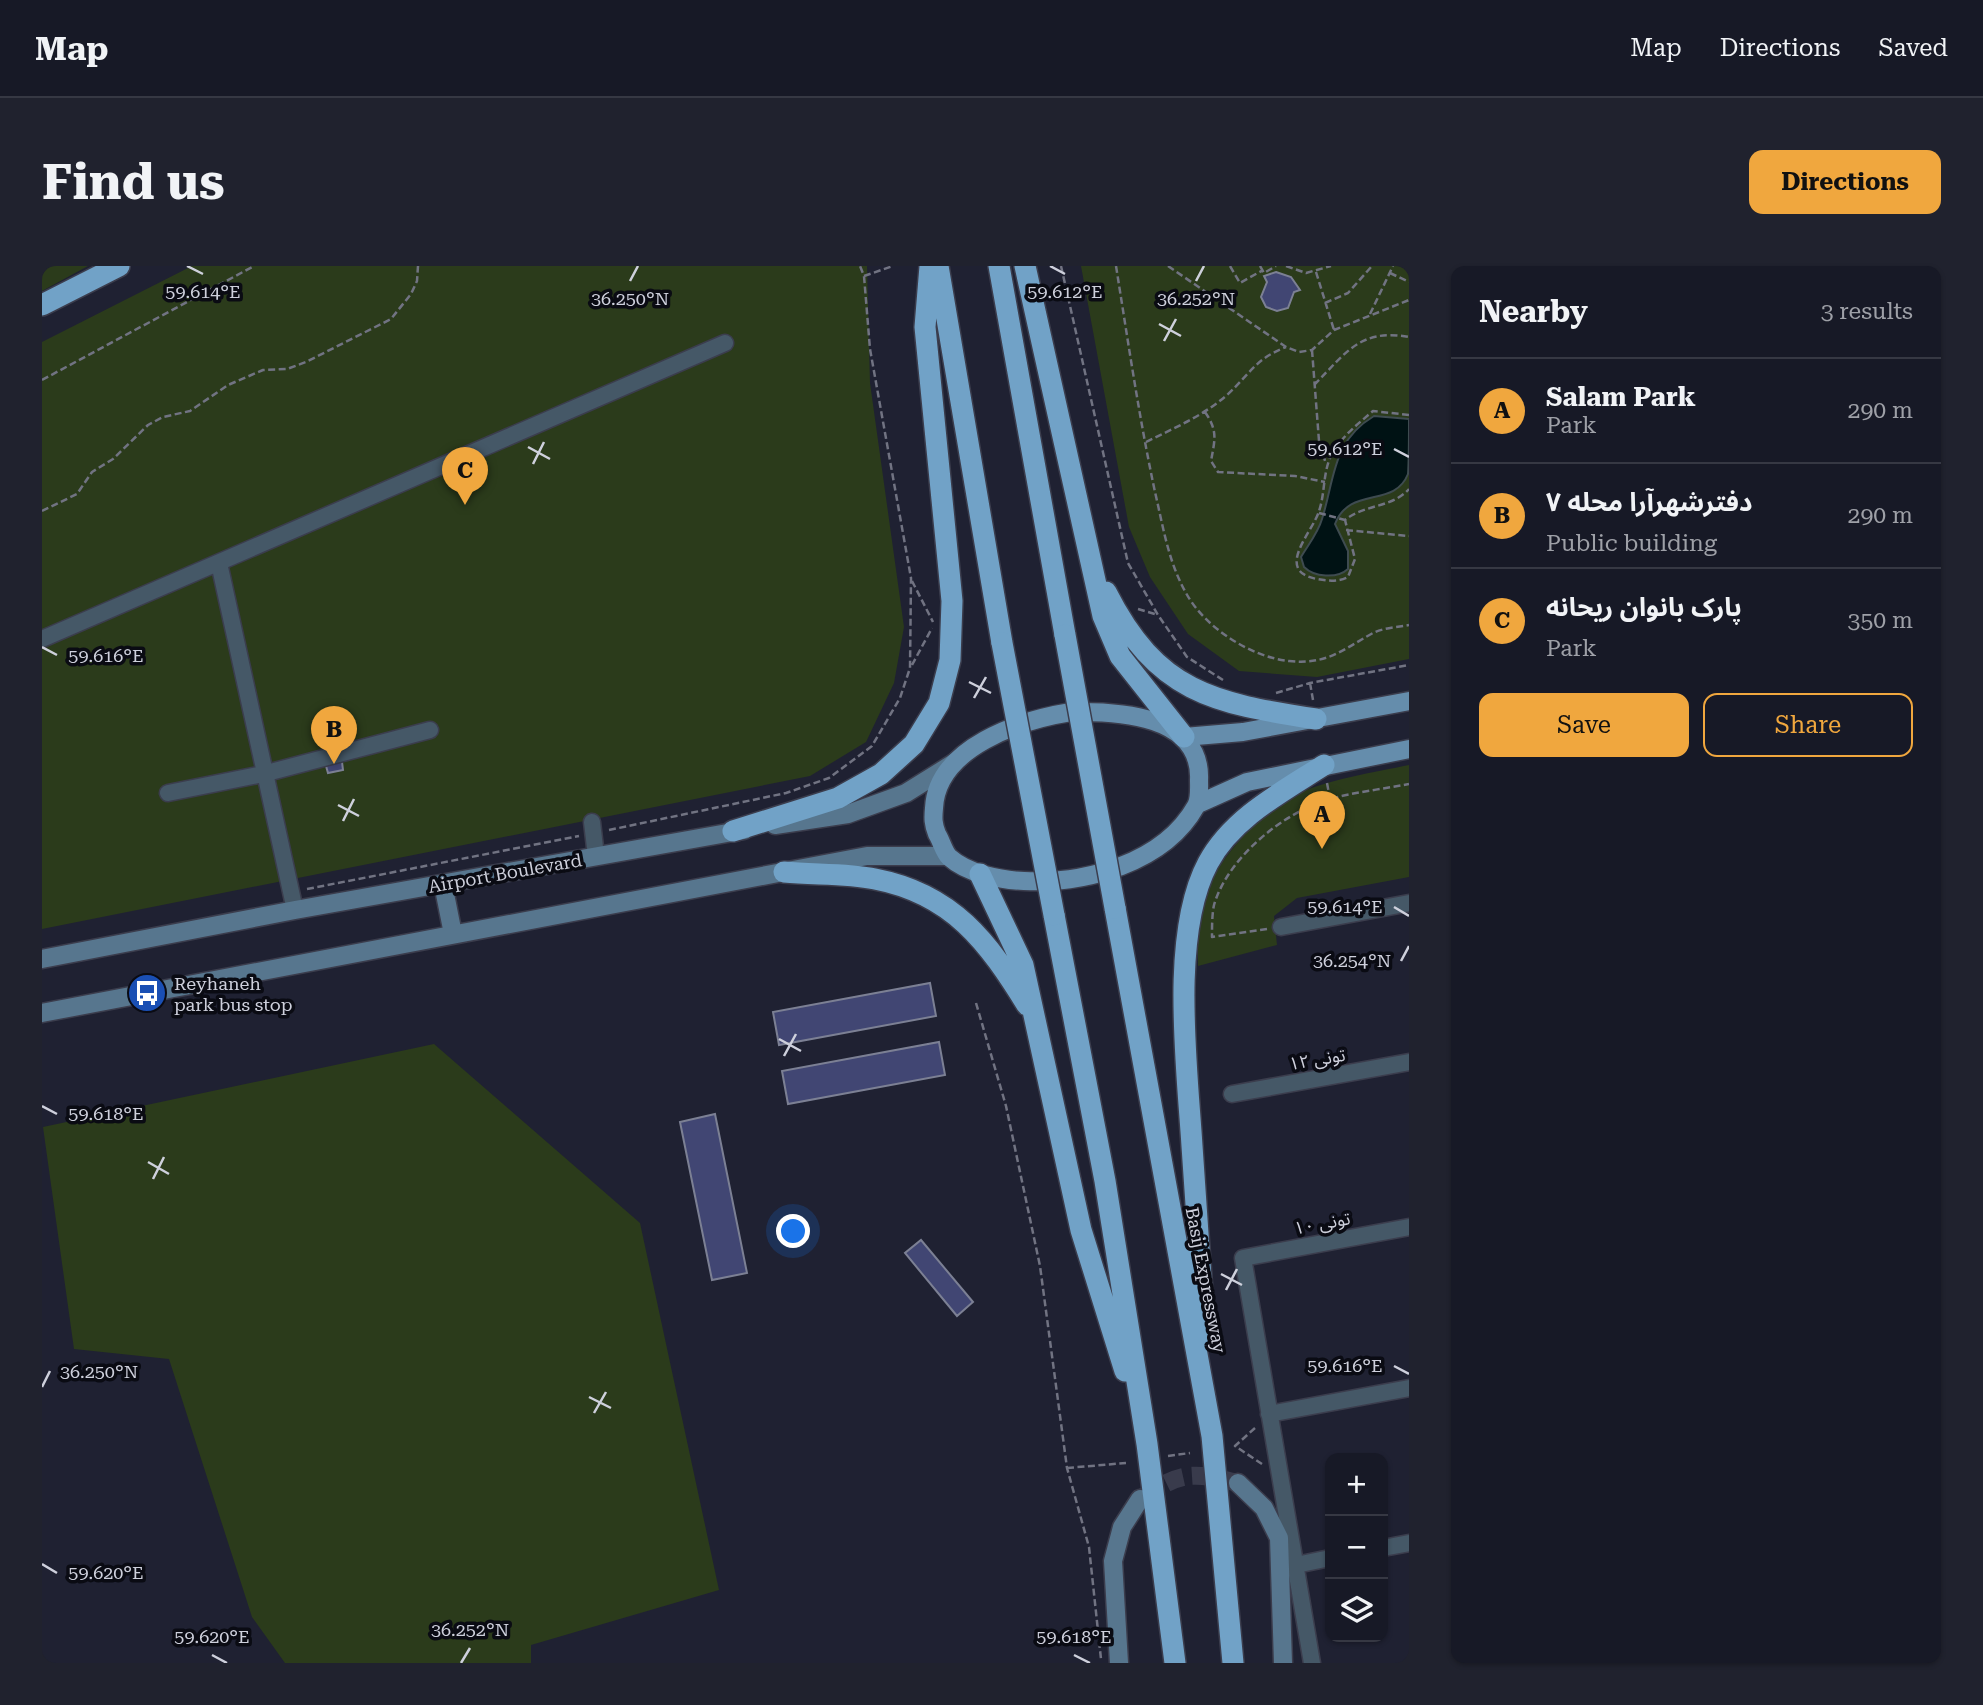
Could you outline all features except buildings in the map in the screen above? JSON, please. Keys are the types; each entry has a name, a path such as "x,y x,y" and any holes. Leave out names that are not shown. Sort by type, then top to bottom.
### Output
{"highway":[{"path":"42,305 119,266"},
{"path":"733,831 838,798 881,774 914,744 939,703 950,660 952,600 925,327 930,266"},
{"path":"938,266 1002,643 1105,1181 1147,1444 1175,1663"},
{"name":"Basij Expressway","path":"999,266 1212,1436 1233,1659"},
{"path":"1025,266 1103,617 1120,656 1184,737"},
{"path":"1093,566 1129,632 1142,650 1175,680 1214,699 1316,719"},
{"path":"1212,1436 1189,1099 1186,939 1194,901 1208,863 1231,831 1261,806 1324,765"},
{"path":"784,873 875,879 912,890 950,911 985,941 1036,1020"},
{"path":"981,874 1023,965 1082,1230 1147,1444"}],"main road":[{"path":"948,856 933,825 935,789 957,761 983,742 1028,721 1071,712 1121,713 1152,720 1184,737 1243,732 1409,701"},
{"path":"1184,737 1200,768 1198,804"},
{"path":"42,1013 867,856 948,856 981,874 1038,882 1083,878 1104,872 1150,851 1176,832 1198,804 1247,782 1409,749"},
{"name":"Airport Boulevard","path":"42,959 292,901 443,884 733,831 848,814 906,793 957,761"},
{"path":"443,884 453,934"},
{"path":"1238,1483 1264,1508 1279,1538 1283,1663"},
{"path":"1119,1663 1113,1561 1122,1527 1140,1499"}],"street":[{"path":"42,639 725,342"},
{"path":"219,563 292,901"},
{"path":"169,793 264,774 430,730"},
{"path":"592,828 596,856"},
{"path":"1281,927 1409,903"},
{"name":"تونی ۱۲","path":"1232,1094 1409,1062"},
{"name":"تونی ۱۰","path":"1269,1416 1243,1258 1409,1227"},
{"path":"1312,1663 1269,1416 1409,1388"},
{"path":"1388,1547 1409,1543"},
{"path":"1296,1565 1325,1559"}],"path":[{"path":"42,380 254,266"},
{"path":"42,511 77,494 92,472 113,459 148,425 163,417 190,411 228,385 263,370 287,369 306,362 391,319 411,295 417,281 418,266"},
{"path":"860,266 864,276 870,349 911,578 910,668"},
{"path":"864,276 893,266"},
{"path":"1061,266 1128,563 1158,615 1187,657 1231,685"},
{"path":"1115,266 1145,443 1169,557 1187,596 1220,632 1254,651 1289,661 1321,661 1345,652 1375,632 1409,625"},
{"path":"1168,266 1286,347 1299,352 1312,350 1334,330 1409,300"},
{"path":"1230,266 1240,283 1262,268 1264,273 1276,266"},
{"path":"1286,266 1315,272 1331,266"},
{"path":"1325,303 1348,293 1372,266"},
{"path":"1369,315 1393,266"},
{"path":"1315,272 1334,330"},
{"path":"1390,273 1409,282"},
{"path":"1314,385 1365,337 1377,334 1409,337"},
{"path":"1145,443 1205,412 1228,394 1264,355 1286,347"},
{"path":"1312,350 1319,441 1326,467 1319,513 1297,552 1296,562 1306,577 1342,580 1348,577 1355,559 1345,520"},
{"path":"1326,467 1334,450 1373,411 1409,415"},
{"path":"1205,412 1215,427 1217,436 1212,461 1218,472 1295,476 1325,482"},
{"path":"1319,513 1345,520 1366,508 1394,502 1409,489"},
{"path":"1346,530 1409,536"},
{"path":"292,901 592,828 786,793 829,778 872,746 900,698 910,668 934,624 911,578"},
{"path":"1128,606 1158,615"},
{"path":"1270,695 1310,683 1409,665"},
{"path":"1310,683 1316,719"},
{"path":"1324,765 1330,799"},
{"path":"1281,927 1212,937 1214,904 1232,871 1264,835 1296,812 1330,799 1409,784"},
{"path":"976,1003 1006,1106 1040,1266 1067,1468 1088,1547 1102,1663"},
{"path":"1269,1416 1234,1446 1279,1476"},
{"path":"1168,1456 1190,1453"},
{"path":"1067,1468 1126,1463"}],"green space":[{"path":"88,266 42,291 42,268"},
{"path":"192,266 867,266 870,383 904,627 894,683 866,742 810,776 42,929 42,342"},
{"path":"1081,266 1409,266 1409,659 1317,677 1239,671 1188,634 1150,577 1129,527"},
{"path":"1409,765 1409,877 1297,898 1274,916 1277,945 1198,966 1198,919 1204,896 1223,862 1250,829 1280,804 1307,790 1351,777"},
{"path":"434,1044 640,1223 719,1590 531,1645 531,1663 285,1663 252,1617 169,1359 74,1349 43,1127"}],"shaded area":[{"path":"1374,416 1409,419 1408,474 1393,491 1361,500 1342,512 1335,524 1348,551 1348,569 1332,575 1314,573 1304,567 1301,557 1320,524 1337,462 1350,437"}],"tunnel":[{"path":"1143,1497 1168,1482 1189,1476 1238,1483"}],"place":[{"name":"پارک بانوان ریحانه","path":"465,505"},
{"name":"دفترشهرآرا محله ۷","path":"334,764"},
{"name":"Salam Park","path":"1322,849"},
{"name":"Reyhaneh park bus stop","path":"147,993"}]}
